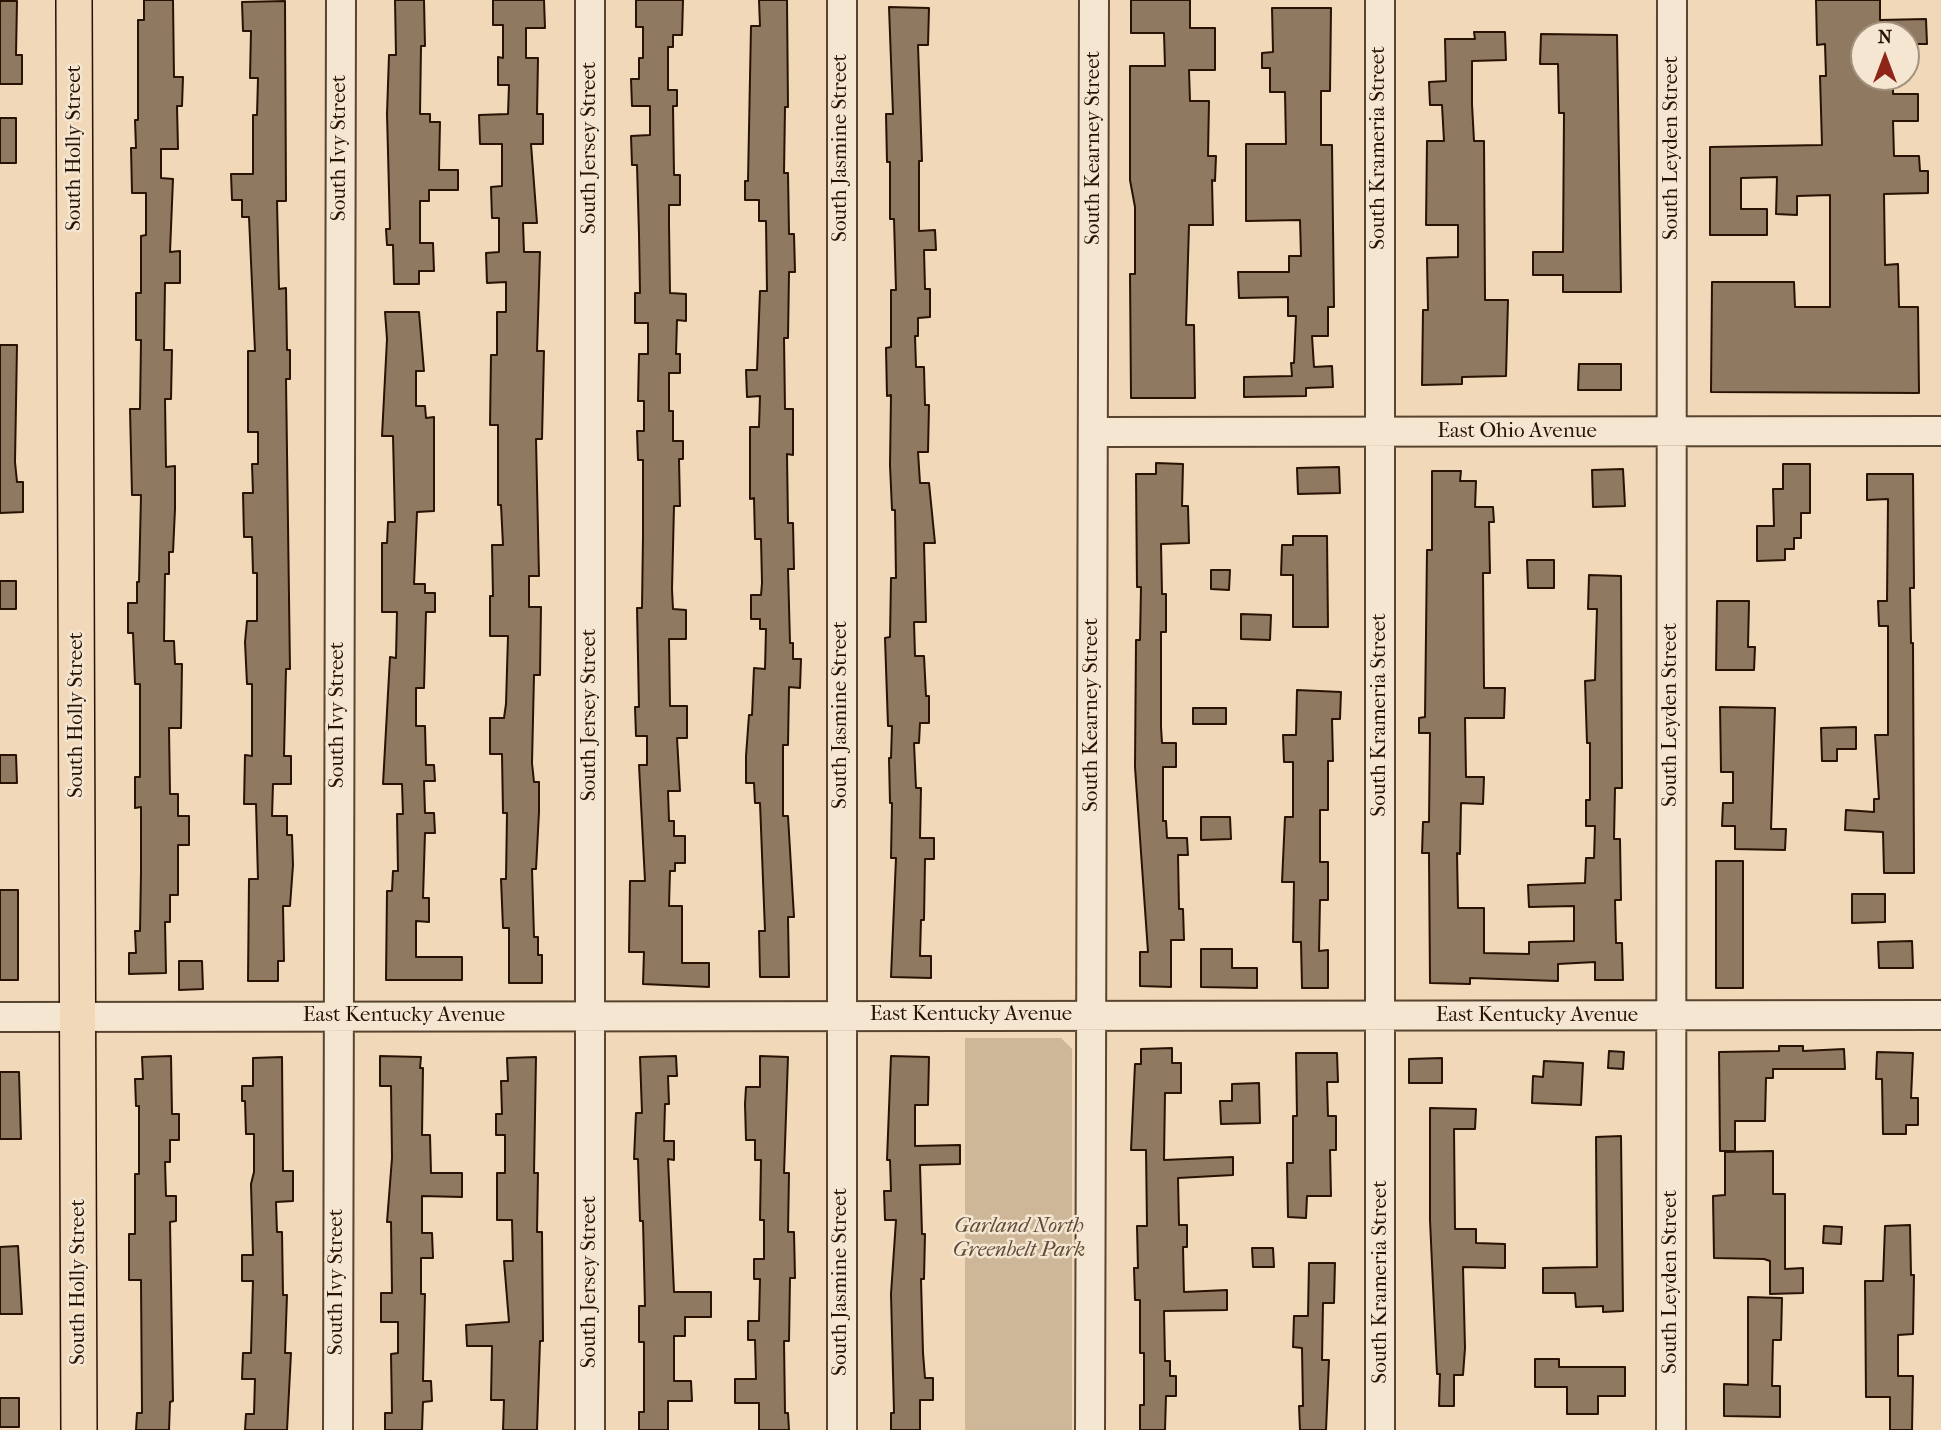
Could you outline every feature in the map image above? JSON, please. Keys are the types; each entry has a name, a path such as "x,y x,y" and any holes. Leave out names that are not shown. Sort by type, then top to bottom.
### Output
{"main road":[{"name":"South Holly Street","path":"74,0 79,1430"}],"street":[{"name":"South Ivy Street","path":"338,1430 341,0"},
{"name":"South Jersey Street","path":"590,0 590,1430"},
{"name":"South Jasmine Street","path":"842,0 842,1430"},
{"name":"South Kearney Street","path":"1090,1430 1094,0"},
{"name":"South Krameria Street","path":"1380,0 1380,1430"},
{"name":"South Leyden Street","path":"1671,1430 1672,0"},
{"name":"East Ohio Avenue","path":"1093,432 1941,431"},
{"name":"East Kentucky Avenue","path":"0,1017 1941,1015"}],"green space":[{"name":"Garland North Greenbelt Park","path":"965,1038 1061,1038 1072,1049 1072,1430 965,1430"}],"building":[{"path":"144,0 173,0 174,77 183,77 182,106 177,106 178,149 161,149 161,178 173,179 170,252 180,251 180,283 165,283 164,350 172,350 171,399 165,399 166,467 175,466 175,509 173,552 169,552 169,574 165,574 164,641 174,641 175,664 182,664 181,728 169,728 170,794 178,794 178,816 189,816 189,845 178,845 178,895 170,895 170,922 165,922 166,973 129,974 129,953 136,953 135,931 140,931 141,872 141,807 135,808 135,777 140,777 140,684 135,684 133,633 128,633 128,603 137,603 141,495 132,495 130,409 140,409 141,340 136,340 136,293 141,293 141,236 146,235 146,193 132,193 131,148 136,148 138,20 144,20"},
{"path":"395,0 424,0 425,46 421,46 420,114 430,114 430,122 440,122 439,170 458,170 458,190 429,190 429,201 420,201 420,243 433,243 434,271 419,271 419,284 394,284 393,245 387,245 386,229 390,229 387,114 389,55 396,55"},
{"path":"493,0 544,0 545,28 526,28 526,58 538,58 537,114 543,114 543,144 531,144 537,223 523,223 524,252 540,252 537,351 544,351 542,439 536,439 539,576 529,576 529,607 541,607 540,675 534,675 532,763 534,782 539,782 539,812 536,869 532,869 534,937 538,937 538,955 542,955 542,983 509,983 509,928 503,928 501,879 506,879 507,813 503,813 502,754 490,754 490,718 504,718 508,636 490,636 490,596 493,596 492,545 503,545 501,505 498,505 498,425 490,425 491,355 497,355 497,312 506,312 506,282 487,283 486,253 499,252 499,218 492,218 491,187 502,186 502,144 480,144 479,115 508,114 509,85 498,85 498,57 503,58 503,25 493,25"},
{"path":"636,0 683,0 682,35 673,35 673,47 668,47 668,90 677,90 677,106 673,106 674,175 680,175 680,205 669,205 669,224 670,293 686,294 686,321 677,320 676,354 680,354 680,373 669,373 669,411 673,411 673,441 683,441 683,459 679,459 680,506 674,506 672,589 673,609 686,610 686,639 669,639 670,706 687,706 687,738 677,738 680,791 668,791 669,821 674,821 674,836 685,836 685,863 675,863 675,871 670,871 669,906 682,906 682,963 709,963 709,987 643,984 644,952 629,952 630,881 645,881 639,765 647,765 647,736 636,736 635,707 639,707 637,608 642,608 643,536 643,460 638,460 637,431 644,431 644,401 638,401 639,354 648,354 648,323 635,323 635,293 640,293 639,234 637,165 632,165 631,136 650,135 650,106 632,106 631,79 639,79 639,58 643,58 643,27 636,27"},
{"path":"759,0 787,0 788,107 785,107 784,173 788,173 789,234 794,234 795,272 789,272 788,338 784,338 785,409 793,409 793,455 787,454 788,523 793,523 794,569 788,569 790,643 793,643 793,659 801,659 800,688 789,687 788,745 783,745 783,816 788,816 794,917 788,917 789,977 760,977 759,931 765,931 760,803 755,803 754,783 746,783 754,668 765,669 766,629 760,629 760,619 751,619 751,595 761,595 762,583 761,539 755,539 754,498 750,499 750,427 759,427 760,396 747,397 746,370 757,370 760,291 767,291 766,221 759,221 759,200 745,200 745,181 748,181 751,26 760,26"},
{"path":"1131,0 1190,0 1190,28 1215,28 1215,70 1189,70 1190,101 1209,101 1208,156 1216,156 1215,181 1212,180 1213,225 1189,225 1186,325 1194,325 1195,398 1131,398 1130,274 1135,274 1135,207 1130,180 1130,66 1165,66 1164,33 1131,33"},
{"path":"1816,0 1880,0 1880,20 1926,19 1927,44 1920,44 1920,21 1850,21 1850,91 1918,94 1918,121 1893,121 1894,156 1919,156 1920,171 1928,171 1928,193 1884,194 1885,265 1898,264 1899,307 1918,307 1919,393 1711,392 1712,282 1794,282 1795,307 1830,307 1830,195 1797,196 1797,215 1776,214 1777,177 1741,178 1741,209 1767,209 1767,235 1710,235 1710,147 1822,145 1820,76 1826,76 1825,44 1817,45"},
{"path":"0,1 17,1 16,55 22,55 22,84 0,84"},
{"path":"285,1 286,201 277,201 279,289 286,288 287,350 290,350 290,379 286,379 290,669 286,669 284,756 291,756 291,784 273,784 272,816 287,816 287,835 292,835 293,865 290,906 283,906 284,961 278,961 278,981 248,981 249,879 258,879 256,804 244,804 245,755 252,756 252,684 247,684 245,642 247,621 257,621 257,573 253,573 252,537 244,537 243,493 253,493 252,464 258,464 258,432 248,432 248,351 255,351 249,217 242,217 242,200 232,200 231,174 253,174 253,115 257,115 258,78 250,78 251,31 243,31 242,2"},
{"path":"889,7 929,8 928,45 918,45 922,161 919,161 919,231 935,230 936,250 924,250 925,289 930,289 930,317 918,318 918,336 915,336 916,367 924,367 925,405 929,405 928,452 918,452 920,483 929,483 935,543 924,543 926,622 914,622 915,656 924,656 929,723 920,723 919,743 914,743 916,788 921,788 920,838 934,838 934,859 925,859 924,920 921,920 920,956 931,956 931,978 891,977 896,858 891,858 889,758 892,726 888,726 885,638 890,637 891,578 896,578 895,510 892,510 890,465 891,395 887,396 886,348 891,347 891,290 896,290 894,219 890,219 890,162 887,162 886,114 893,114"},
{"path":"1272,8 1331,8 1330,91 1321,91 1321,145 1332,145 1334,307 1328,307 1328,336 1312,336 1314,367 1332,366 1333,387 1306,388 1306,396 1244,397 1244,377 1292,376 1291,363 1294,363 1296,316 1288,316 1288,297 1239,298 1238,272 1289,272 1289,256 1301,256 1300,220 1246,221 1246,144 1286,144 1285,92 1270,92 1270,68 1262,68 1262,53 1273,52"},
{"path":"1474,32 1505,32 1506,60 1472,61 1472,104 1474,141 1484,141 1485,300 1508,300 1506,376 1462,377 1462,384 1422,385 1423,310 1428,310 1427,258 1458,257 1458,225 1426,225 1427,141 1444,141 1442,105 1430,105 1429,82 1446,81 1445,39 1475,39"},
{"path":"1541,34 1617,35 1621,292 1563,292 1563,275 1533,275 1533,252 1563,252 1564,113 1559,113 1558,64 1540,64"},
{"path":"0,118 16,118 16,163 0,163"},
{"path":"385,312 419,312 424,371 416,371 416,406 425,406 426,418 434,417 434,511 417,512 414,584 425,584 425,593 435,593 435,612 426,612 424,688 416,688 416,726 425,726 426,765 434,765 435,781 424,781 425,813 434,813 435,833 425,833 423,898 429,898 429,922 416,921 416,957 462,957 462,980 386,980 387,891 392,891 393,871 398,871 397,814 403,814 402,784 383,784 390,657 396,658 397,612 382,612 382,543 387,543 388,522 395,522 393,436 382,436 387,339"},
{"path":"0,345 17,345 15,462 17,482 23,482 23,512 0,513"},
{"path":"1579,364 1621,364 1621,390 1578,390"},
{"path":"1156,463 1183,464 1182,506 1188,506 1189,543 1161,544 1162,594 1166,594 1166,632 1161,632 1162,743 1176,743 1176,767 1163,767 1163,821 1166,821 1167,838 1187,838 1188,855 1178,855 1179,909 1183,909 1184,940 1171,940 1171,987 1140,986 1140,952 1148,952 1135,767 1136,640 1140,640 1141,587 1137,587 1136,474 1156,474"},
{"path":"1783,464 1810,464 1810,513 1801,513 1801,538 1794,538 1794,549 1785,549 1785,560 1757,561 1757,526 1774,526 1773,489 1783,489"},
{"path":"1339,467 1340,493 1298,494 1297,468"},
{"path":"1623,469 1625,506 1593,507 1592,470"},
{"path":"1432,471 1461,471 1460,481 1476,481 1475,507 1493,507 1494,522 1489,522 1490,573 1483,573 1484,688 1505,688 1504,718 1465,718 1466,777 1484,777 1483,804 1461,803 1460,854 1457,853 1458,908 1484,908 1484,953 1529,954 1529,942 1574,941 1574,906 1529,907 1528,885 1585,883 1586,858 1594,858 1595,826 1586,826 1586,800 1590,800 1590,743 1587,743 1585,681 1595,680 1597,609 1588,609 1589,575 1621,576 1622,788 1615,788 1614,839 1620,839 1621,900 1615,900 1616,943 1622,943 1623,980 1595,980 1595,962 1558,964 1558,981 1470,978 1470,984 1430,983 1429,853 1422,853 1423,822 1429,822 1430,733 1419,733 1419,718 1425,717 1427,550 1432,550"},
{"path":"1867,474 1913,474 1914,588 1910,588 1913,643 1914,873 1884,873 1883,832 1845,830 1846,810 1874,812 1874,799 1879,799 1875,735 1888,735 1888,626 1879,626 1878,601 1887,601 1888,499 1867,500"},
{"path":"1293,536 1327,536 1328,627 1293,627 1293,575 1281,575 1282,545 1293,545"},
{"path":"1527,560 1554,560 1554,588 1528,588"},
{"path":"1211,570 1230,570 1229,590 1211,589"},
{"path":"0,581 16,581 16,609 0,609"},
{"path":"1717,601 1749,601 1748,647 1755,647 1754,670 1716,670"},
{"path":"1241,614 1271,615 1270,640 1241,639"},
{"path":"1297,690 1341,692 1340,719 1332,719 1333,761 1328,761 1328,810 1320,810 1320,862 1328,862 1328,900 1320,900 1319,951 1328,950 1328,988 1302,988 1301,942 1293,942 1294,882 1282,882 1285,817 1293,817 1293,762 1284,762 1283,735 1296,735"},
{"path":"1720,707 1775,708 1771,829 1786,829 1785,850 1735,849 1735,826 1722,826 1723,803 1733,803 1733,772 1721,772"},
{"path":"1193,708 1226,708 1226,724 1193,724"},
{"path":"1856,727 1856,749 1837,749 1837,761 1822,761 1821,728"},
{"path":"0,755 16,755 17,783 0,783"},
{"path":"1201,817 1230,817 1231,839 1201,840"},
{"path":"1716,861 1743,861 1743,988 1716,988"},
{"path":"0,890 18,890 18,980 0,980"},
{"path":"1852,894 1885,894 1885,922 1852,923"},
{"path":"1912,941 1913,968 1879,968 1878,942"},
{"path":"1201,949 1232,949 1232,968 1257,968 1257,988 1201,987"},
{"path":"179,961 202,961 203,989 179,990"},
{"path":"1779,1046 1803,1046 1803,1051 1844,1049 1845,1069 1773,1069 1773,1078 1766,1078 1765,1121 1735,1121 1735,1151 1720,1151 1719,1052 1779,1051"},
{"path":"1172,1048 1172,1063 1181,1063 1181,1093 1165,1093 1164,1160 1233,1157 1233,1175 1178,1178 1179,1225 1187,1225 1187,1247 1183,1247 1184,1292 1227,1290 1227,1310 1164,1311 1165,1361 1170,1361 1170,1376 1176,1376 1176,1396 1166,1396 1165,1430 1140,1430 1140,1405 1144,1405 1144,1353 1140,1353 1140,1300 1135,1300 1134,1268 1138,1268 1137,1226 1147,1226 1146,1150 1131,1150 1135,1064 1141,1064 1141,1049"},
{"path":"1609,1051 1624,1052 1623,1069 1608,1068"},
{"path":"1877,1052 1913,1053 1911,1098 1918,1098 1918,1125 1906,1125 1906,1134 1883,1134 1882,1079 1876,1079"},
{"path":"1296,1053 1337,1053 1338,1082 1327,1082 1328,1116 1336,1116 1336,1150 1330,1150 1331,1196 1307,1196 1306,1218 1288,1217 1287,1163 1293,1163 1293,1116 1297,1116"},
{"path":"171,1056 172,1114 179,1114 179,1140 170,1140 170,1162 165,1162 166,1196 176,1196 176,1221 170,1222 173,1401 170,1402 169,1430 136,1430 137,1413 142,1413 141,1280 129,1280 129,1234 135,1234 135,1174 139,1174 139,1106 136,1106 135,1079 143,1079 142,1057"},
{"path":"380,1056 421,1057 422,1135 430,1135 431,1173 462,1173 462,1197 422,1196 422,1233 432,1233 433,1258 421,1258 421,1294 425,1294 423,1381 431,1381 432,1401 423,1402 422,1430 385,1430 385,1413 392,1413 391,1354 398,1353 398,1322 381,1322 381,1293 392,1293 391,1222 387,1222 392,1158 391,1086 380,1086"},
{"path":"676,1056 677,1076 668,1076 669,1104 665,1104 664,1141 674,1141 674,1160 668,1159 674,1292 711,1292 711,1317 685,1317 685,1336 674,1336 674,1381 691,1381 692,1401 668,1401 668,1430 639,1430 639,1412 644,1412 644,1342 639,1342 639,1306 645,1306 643,1221 640,1221 638,1159 634,1159 636,1113 642,1113 640,1057"},
{"path":"760,1056 788,1057 784,1173 789,1173 788,1232 794,1232 795,1278 790,1278 789,1341 784,1341 785,1413 788,1413 789,1430 759,1430 759,1403 735,1403 735,1379 756,1379 755,1340 748,1340 748,1321 759,1321 760,1279 754,1279 754,1259 764,1259 764,1220 760,1220 761,1160 755,1160 755,1140 746,1140 745,1104 746,1087 760,1087"},
{"path":"891,1056 929,1057 928,1105 915,1105 915,1146 960,1145 960,1164 920,1165 922,1234 925,1234 924,1279 921,1279 923,1353 925,1378 933,1378 933,1400 920,1400 920,1430 891,1430 891,1413 894,1413 891,1294 896,1220 885,1220 884,1191 891,1191 890,1160 887,1160"},
{"path":"282,1057 283,1171 293,1171 293,1201 276,1202 277,1232 282,1232 283,1295 287,1295 285,1353 291,1353 287,1430 245,1430 246,1414 254,1414 255,1379 242,1379 243,1353 251,1353 253,1281 242,1281 242,1255 253,1255 251,1184 254,1172 254,1134 246,1134 242,1086 253,1086 253,1058"},
{"path":"536,1057 534,1173 538,1173 537,1232 542,1232 543,1341 540,1341 537,1430 503,1430 504,1400 491,1400 492,1346 467,1346 466,1325 509,1322 504,1261 513,1261 512,1220 497,1220 497,1173 505,1173 505,1135 496,1135 496,1114 502,1114 501,1081 508,1081 507,1058"},
{"path":"1442,1058 1442,1083 1409,1083 1409,1059"},
{"path":"1544,1061 1583,1063 1581,1105 1532,1103 1533,1076 1543,1077"},
{"path":"0,1072 19,1072 21,1139 0,1139"},
{"path":"1259,1083 1260,1123 1221,1124 1220,1101 1232,1101 1232,1084"},
{"path":"1430,1108 1476,1109 1475,1129 1454,1129 1455,1229 1476,1229 1476,1243 1505,1244 1505,1268 1463,1267 1465,1348 1463,1375 1454,1375 1454,1406 1439,1406 1440,1374 1437,1374 1430,1220"},
{"path":"1621,1136 1623,1311 1603,1312 1603,1306 1576,1307 1575,1293 1543,1293 1543,1268 1597,1267 1596,1137"},
{"path":"1773,1151 1773,1194 1785,1194 1785,1269 1803,1268 1803,1293 1770,1294 1770,1261 1714,1258 1713,1196 1725,1195 1725,1152"},
{"path":"1910,1225 1911,1275 1914,1275 1913,1334 1898,1335 1898,1376 1913,1376 1912,1430 1890,1430 1890,1397 1866,1397 1865,1281 1883,1281 1885,1226"},
{"path":"1824,1226 1842,1227 1841,1244 1823,1243"},
{"path":"18,1246 22,1314 0,1314 0,1247"},
{"path":"1252,1248 1273,1248 1274,1267 1253,1267"},
{"path":"1309,1263 1335,1263 1334,1303 1323,1303 1322,1360 1329,1360 1326,1430 1300,1430 1299,1406 1303,1406 1302,1348 1293,1347 1294,1316 1308,1316"},
{"path":"1748,1297 1782,1298 1781,1340 1773,1340 1772,1386 1780,1386 1780,1417 1724,1416 1724,1384 1748,1385"},
{"path":"1535,1359 1559,1359 1559,1367 1625,1367 1625,1396 1598,1396 1598,1414 1567,1414 1567,1387 1535,1387"},
{"path":"0,1398 19,1398 19,1427 0,1427"}]}
